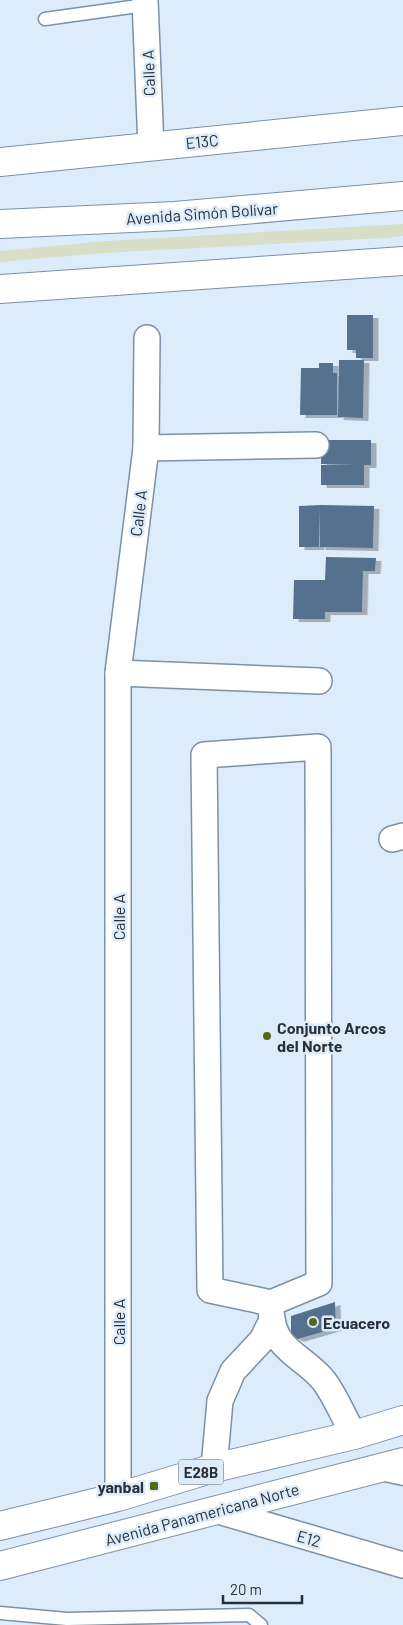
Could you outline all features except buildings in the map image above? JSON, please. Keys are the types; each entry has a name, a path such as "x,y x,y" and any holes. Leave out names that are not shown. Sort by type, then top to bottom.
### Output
{"main road":[{"name":"E13C","path":"0,162 403,120"},
{"name":"Avenida Simón Bolívar","path":"0,224 175,216 403,196"},
{"path":"0,289 403,261"},
{"name":"E28B","path":"0,1526 118,1497 214,1468 354,1435 403,1420"},
{"name":"Avenida Panamericana Norte","path":"0,1566 403,1462"}],"street":[{"name":"Calle A","path":"145,2 151,147"},
{"name":"Calle A","path":"118,1497 118,673 146,448 147,338"},
{"path":"146,448 316,445"},
{"path":"118,673 319,681"},
{"path":"214,1468 220,1401 234,1371 262,1340 272,1312 319,1284 318,747 204,755 210,1290 272,1312"},
{"path":"272,1312 279,1341 324,1382 354,1435"},
{"name":"E12","path":"215,1510 403,1565"}],"lane":[{"path":"45,19 145,2"},
{"path":"368,1472 403,1479"},
{"path":"0,1613 67,1619 248,1615 261,1625"}],"green space":[{"path":"403,224 403,236 385,238 104,253 0,262 0,251 106,241"}],"place":[{"name":"Conjunto Arcos del Norte","path":"267,1036"},
{"name":"Ecuacero","path":"313,1322"},
{"name":"yanbal","path":"154,1486"}]}
